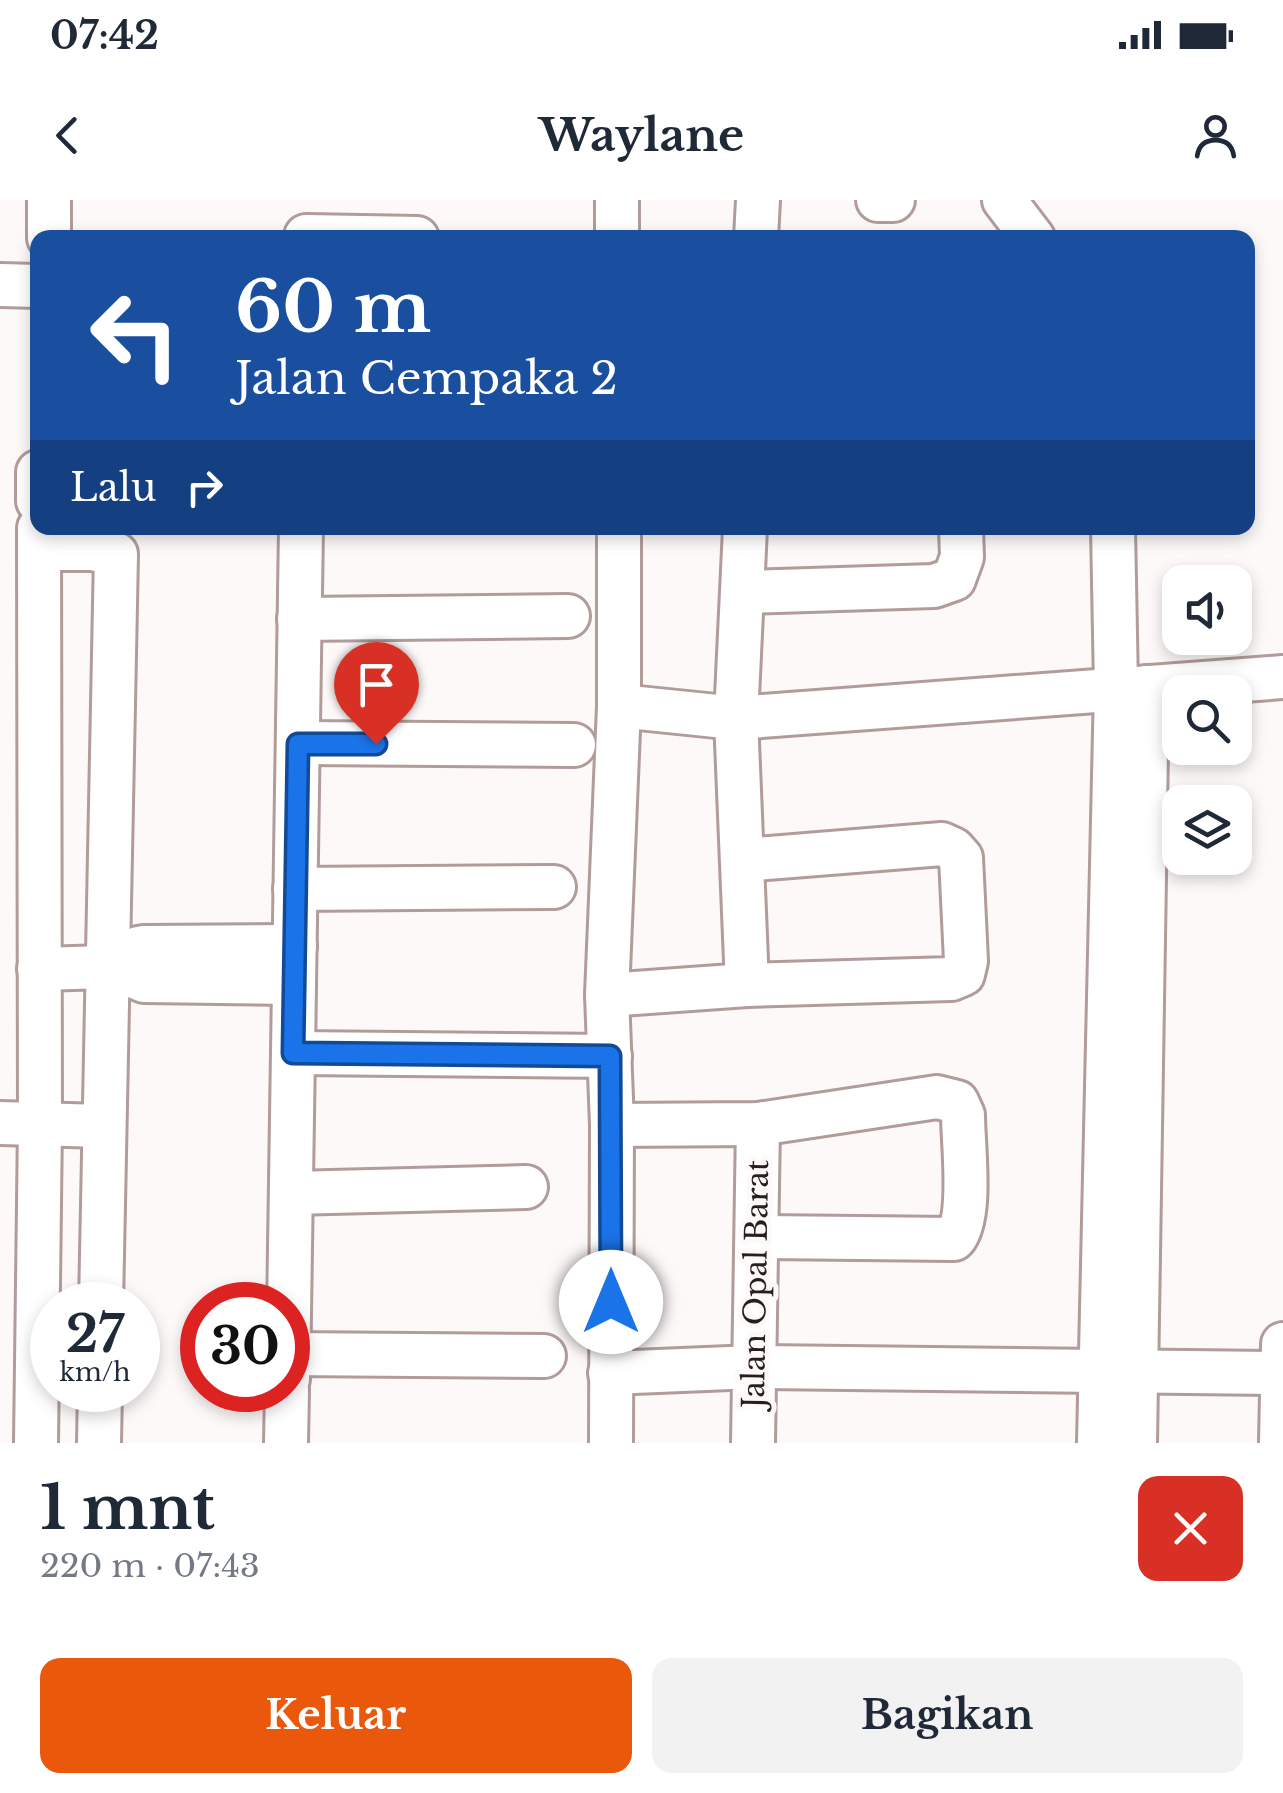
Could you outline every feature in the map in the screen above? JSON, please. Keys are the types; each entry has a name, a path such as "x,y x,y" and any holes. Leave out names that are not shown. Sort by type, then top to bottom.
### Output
{"street":[{"path":"49,200 49,230"},
{"path":"306,200 306,230"},
{"path":"617,200 617,230"},
{"path":"756,230 758,200"},
{"path":"878,200 893,200"},
{"path":"1004,200 1027,230"},
{"path":"0,286 30,286"},
{"path":"289,1282 301,535"},
{"path":"611,1443 612,1125 607,994 620,706 618,535"},
{"path":"746,535 736,718 747,984"},
{"path":"744,592 934,586 954,580 962,557 961,535"},
{"path":"1099,1443 1118,1370 1132,687 1113,535"},
{"path":"36,1443 20,1124 40,969 40,538 92,549 121,541 100,1282"},
{"path":"300,619 568,616"},
{"path":"620,706 736,718 1283,677"},
{"path":"298,744 574,745"},
{"path":"607,994 747,984 950,979 964,974 961,858 953,848 942,844 743,860"},
{"path":"295,889 554,886"},
{"path":"40,969 112,966 127,951 143,947 294,964"},
{"path":"293,1053 610,1056"},
{"path":"612,1125 758,1124 937,1098 956,1102 963,1115 964,1211 960,1232 954,1239 757,1237"},
{"path":"20,1124 102,1126"},
{"name":"Jalan Opal Barat","path":"753,1443 758,1124"},
{"path":"291,1193 526,1187"},
{"path":"1281,1443 1283,1344"},
{"path":"310,1354 544,1356"},
{"path":"610,1372 754,1366 1282,1373"},
{"path":"1118,1370 1135,1443"},
{"path":"99,1443 100,1412"},
{"path":"286,1443 287,1412"}],"route":[{"path":"376,744 298,744 293,1053 610,1056 611,1302"}]}
